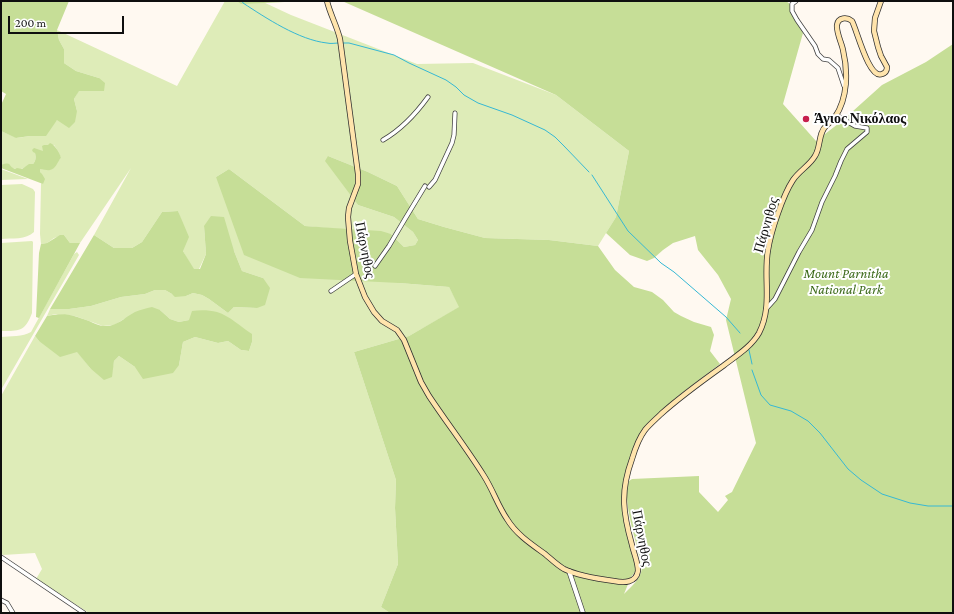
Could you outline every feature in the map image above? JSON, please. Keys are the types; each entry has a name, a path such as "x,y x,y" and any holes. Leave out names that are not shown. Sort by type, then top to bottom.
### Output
{"main road":[{"name":"Πάρνηθος","path":"327,1 340,39 358,174 358,184 349,208 348,217 350,241 356,274 365,298 374,312 396,330 404,340 425,390 484,476 501,511 514,529 559,566 581,575 619,582 630,581 636,578 638,574 624,509 624,487 639,441 650,424 674,402 740,353 760,332 767,300 768,250 777,217 790,184 815,157 824,128 836,115 840,107 846,78 843,51 837,28 839,20 847,18 852,21 866,58 874,72 878,75 882,74 886,72 887,67 878,47 874,27 875,18 881,1"}],"street":[{"path":"796,1 792,4 792,11 796,20 815,46 818,54 823,59 829,60 838,68 844,89"},
{"path":"383,140 411,119 428,97"},
{"path":"375,266 389,246 404,219 427,186 435,180 452,143 455,113"},
{"path":"766,309 775,299 812,230 822,202 847,149 866,132 867,128 855,126 836,115"},
{"path":"331,291 356,274"},
{"path":"1,558 84,613"},
{"path":"569,571 584,613"},
{"path":"1,600 7,603 13,613"}],"green space":[{"path":"1,1 69,1 57,30 59,40 64,49 64,63 76,71 99,78 105,83 104,91 79,91 74,99 77,111 75,122 69,128 57,120 46,136 16,138 1,131 1,105 6,94 1,91"},
{"path":"225,1 261,1 291,15 417,64 473,63 556,95 629,151 616,217 598,246 549,240 485,238 418,219 397,186 368,172 328,156 358,205 394,217 413,232 418,240 415,245 404,247 391,234 305,226 229,169 216,177 399,283 449,287 460,307 409,336 354,352 396,480 395,508 398,564 381,607 390,613 89,613 36,579 42,569 35,553 3,555 1,553 1,396 35,336 39,341 77,351 90,368 111,377 114,361 119,356 135,367 179,365 183,342 195,337 218,343 228,341 241,350 249,351 252,342 189,320 179,322 170,319 160,310 124,319 114,325 103,326 75,316 56,314 47,316 50,309 69,309 91,306 121,297 145,294 155,290 165,290 172,294 186,296 193,293 202,295 228,313 234,307 257,308 263,278 242,271 234,251 204,226 206,254 199,269 193,269 183,251 181,220 178,211 162,212 142,242 132,248 114,248 94,235 131,168 80,243 70,243 64,235 54,238 47,243 41,244 41,183 43,184 40,169 48,170 61,158 54,145 43,152 35,153 36,159 34,163 21,169 1,165 1,131 17,138 30,136 57,120 77,111 74,99 79,90 99,78 76,71 64,63 64,49 59,40 57,30 177,86"},
{"path":"237,1 306,1 241,4"},
{"name":"Mount Parnitha National Park","path":"342,1 786,1 790,4 803,33 783,104 816,141 843,120 882,85 926,62 953,44 953,613 390,613 381,607 398,564 395,508 396,480 354,352 409,336 459,307 449,287 300,278 244,255 216,177 229,169 305,226 381,231 391,234 404,247 415,245 418,240 413,232 394,217 358,205 325,161 328,156 368,172 397,186 418,219 485,238 549,240 598,246 615,270 634,287 652,292 663,300 674,312 681,316 711,327 714,335 710,351 720,364 678,396 651,420 643,430 637,443 623,505 637,568 631,577 624,594 638,579 642,567 627,500 629,481 632,479 699,476 699,492 718,512 728,500 725,496 732,492 756,443 726,320 731,299 718,275 698,250 695,236 673,243 654,258 647,261 630,255 606,233 616,217 629,151 556,95"},
{"path":"50,143 56,148 61,158 52,169 40,169 40,172 45,179 43,184 1,168 1,165 9,164 15,169 22,169 29,164 33,164 36,156 32,150 34,148 43,151 42,146"},
{"path":"1,169 28,179 1,180"},
{"path":"22,184 33,189 35,192 34,232 31,235 23,237 1,239 1,185"},
{"path":"178,211 189,237 183,251 194,269 200,269 206,254 204,226 211,216 224,217 234,251 242,271 263,278 270,288 265,305 257,308 234,307 228,313 202,295 193,293 186,296 175,297 165,290 155,290 145,294 121,297 91,306 69,309 50,309 94,235 114,248 132,248 142,242 162,212"},
{"path":"60,235 64,235 70,243 80,243 39,318 36,317 39,253 41,244 47,243"},
{"path":"32,241 32,313 27,324 21,329 1,331 1,243"},
{"path":"77,252 79,255 1,390 1,337 20,336 31,332 74,254"},
{"path":"152,307 160,310 170,319 179,322 189,320 192,311 201,310 222,314 252,334 252,342 249,351 241,350 228,341 218,343 195,337 183,342 179,365 173,373 143,379 135,367 119,356 114,361 112,377 104,380 90,368 77,352 60,357 39,341 35,336 47,316 59,314 68,315 78,317 100,326 108,326 116,324 135,312"}],"waterway":[{"path":"242,1 283,28 305,38 316,41 339,43"},
{"path":"343,43 349,43 394,55 446,80 464,95 478,103 512,115 545,130 555,137 589,172"},
{"path":"592,175 628,231 661,263 674,272 726,317 740,333"},
{"path":"749,350 752,364"},
{"path":"752,370 761,395 770,405 791,411 808,421 820,433 848,469 861,480 882,494 910,503 928,506 953,506"}],"place":[{"name":"Άγιος Νικόλαος","path":"806,119"}]}
